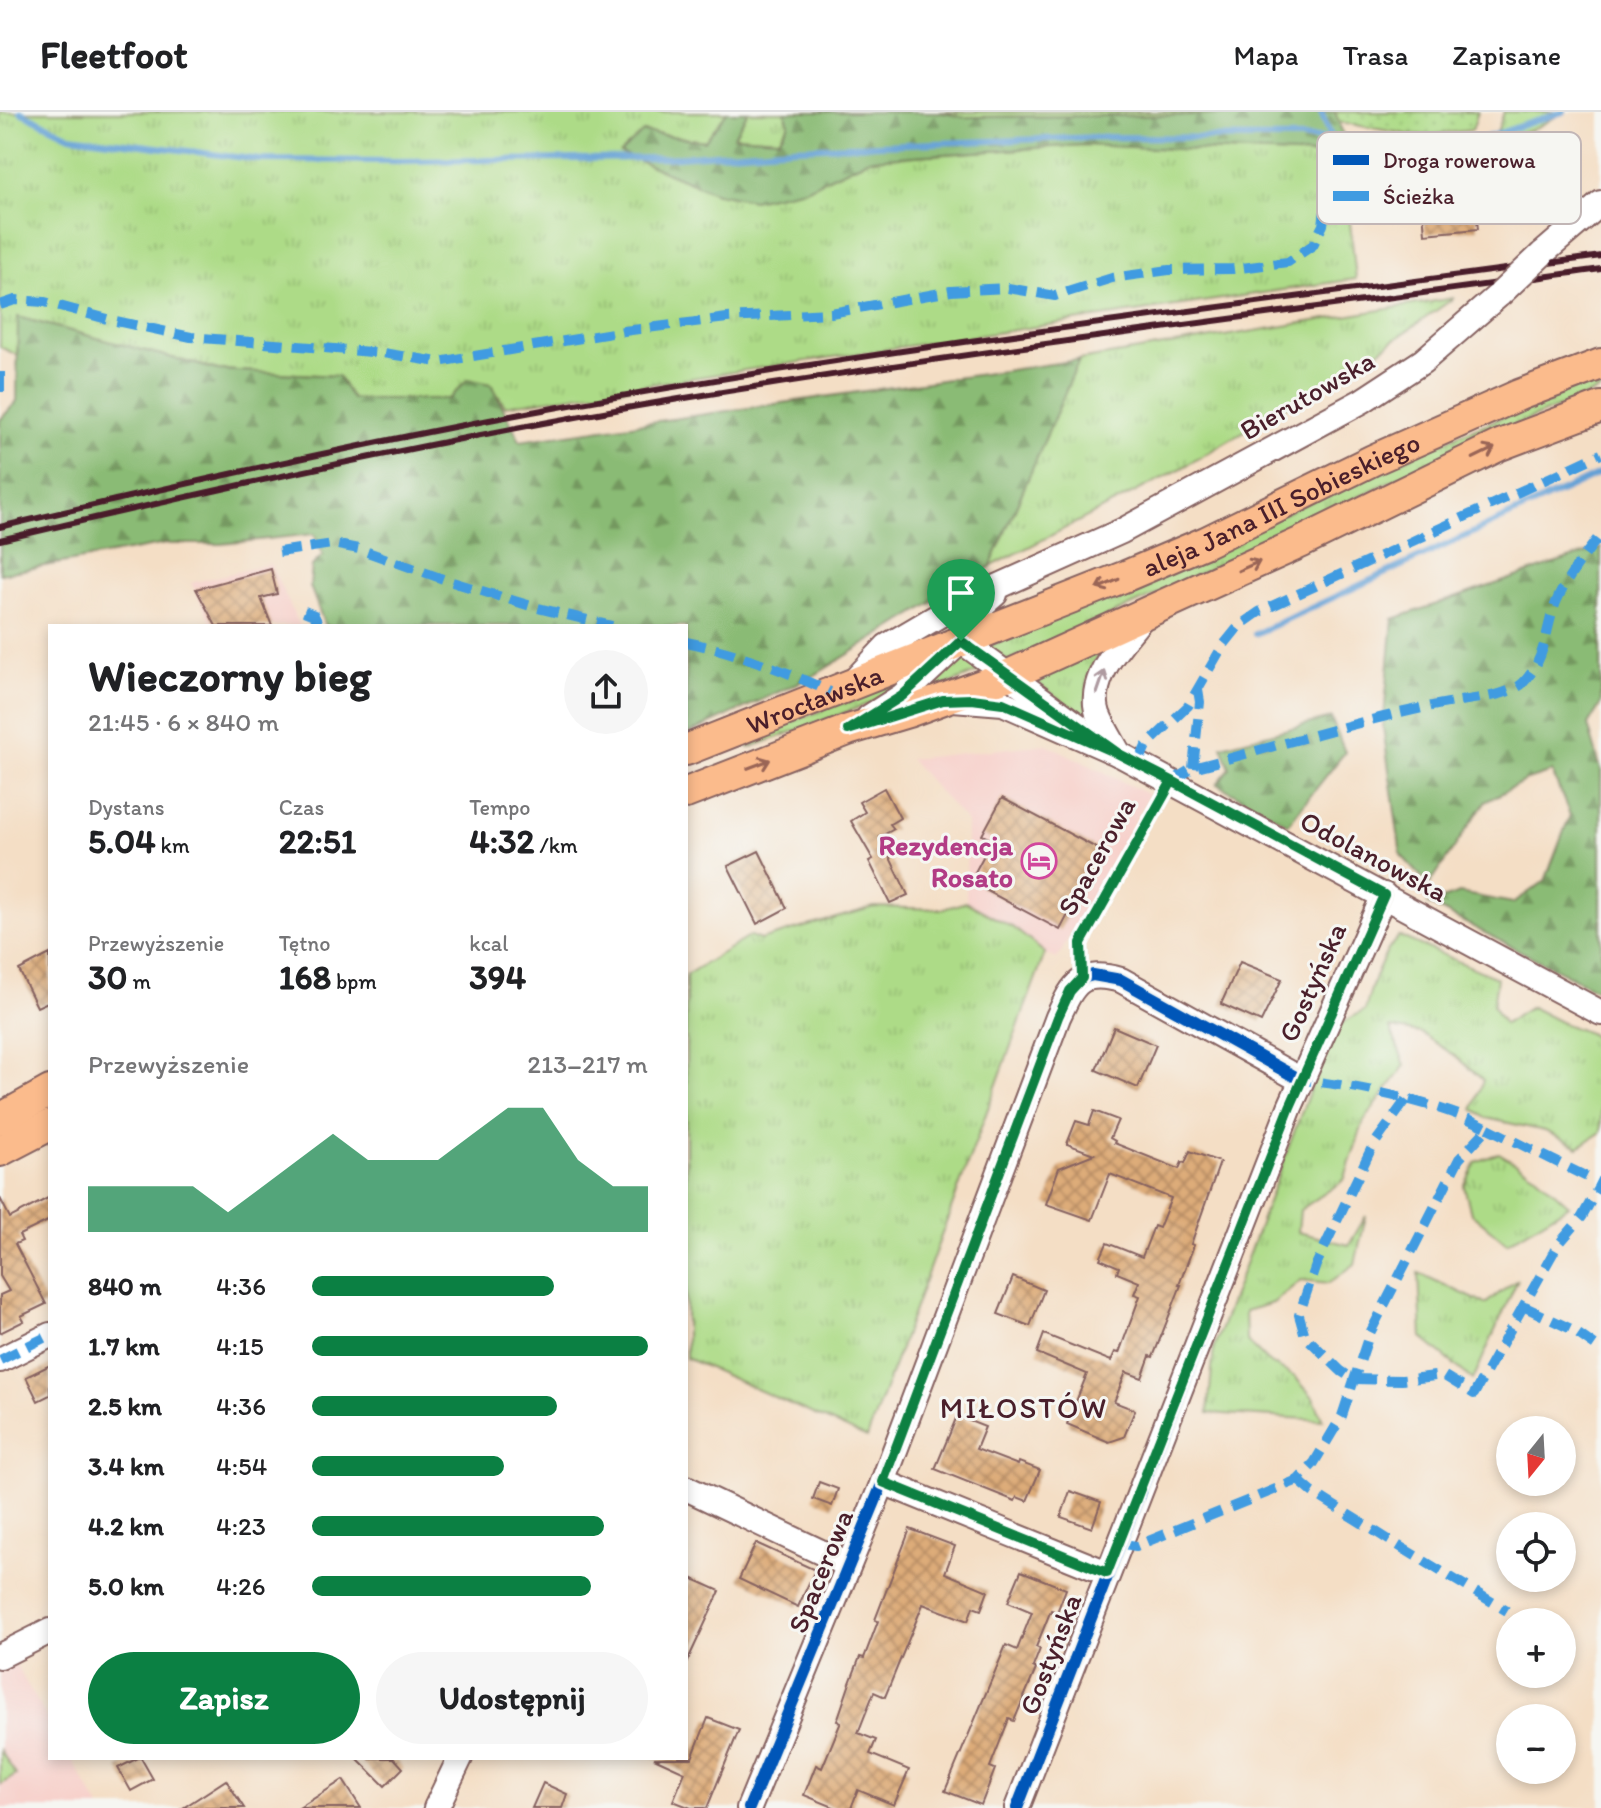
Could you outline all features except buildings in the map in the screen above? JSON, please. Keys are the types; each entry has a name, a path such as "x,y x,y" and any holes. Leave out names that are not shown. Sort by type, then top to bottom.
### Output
{"main road":[{"name":"aleja Jana III Sobieskiego","path":"949,648 1206,542 1402,447 1519,395 1601,364"},
{"name":"aleja Jana III Sobieskiego","path":"953,696 1009,675 1302,542 1500,445 1601,407"},
{"name":"Wrocławska","path":"688,749 949,648"},
{"name":"Wrocławska","path":"688,792 848,730 953,696"},
{"path":"0,1119 48,1092"},
{"path":"0,1151 48,1126"}],"street":[{"name":"Bierutowska","path":"1581,220 1601,203"},
{"name":"Bierutowska","path":"851,684 887,646 955,606 1122,531 1362,401 1423,361 1577,224"},
{"name":"Bierutowska","path":"949,648 975,611 1005,584"},
{"path":"1119,754 1097,712 1096,686 1112,656 1145,614"},
{"name":"Odolanowska","path":"949,648 1009,675 1119,754"},
{"name":"Wrocławska","path":"848,730 902,696 949,648"},
{"name":"Odolanowska","path":"953,696 1003,703 1119,754 1601,1013"},
{"name":"Gostyńska","path":"1017,1808 1301,1080 1384,895"},
{"name":"Spacerowa","path":"749,1808 883,1482 1070,991 1082,978 1105,976 1121,980 1301,1080"},
{"path":"0,1360 48,1336"},
{"path":"883,1482 1107,1573"},
{"path":"688,1489 848,1565"},
{"path":"0,1656 48,1632"},
{"path":"436,1808 459,1760"}],"shaded area":[{"path":"270,564 299,624 212,624 191,583"},
{"path":"1047,744 1149,795 1057,959 1043,953 1014,928 966,902 967,822 909,759"},
{"path":"14,1662 48,1720 48,1760 72,1760 100,1808 0,1808 0,1669"}],"green space":[{"path":"0,112 727,112 705,141 643,132 805,189 869,159 1084,145 1317,155 1317,224 1350,224 1356,279 505,406 491,384 449,399 352,399 338,376 218,370 19,318 17,355 0,347"},
{"path":"727,112 748,112 734,136 779,139 789,124 785,112 937,112 965,117 1335,112 1342,132 1317,132 1317,155 1084,145 869,159 805,189 753,200 716,193 620,153 643,132 705,141"},
{"path":"748,112 785,112 789,124 779,139 733,136"},
{"path":"937,112 1242,112 1240,115 965,117"},
{"path":"1335,112 1478,112 1472,130 1454,132 1395,132 1339,122"},
{"path":"1504,112 1564,112 1532,130 1497,132"},
{"path":"1454,298 1370,357 1180,469 990,567 1079,360"},
{"path":"18,317 218,370 338,376 352,399 449,399 468,379 491,384 520,441 1079,360 990,567 813,676 688,734 688,624 324,624 310,586 312,566 323,555 314,534 221,544 166,544 0,574 0,420 17,401"},
{"path":"1601,377 1601,390 1461,447 1153,596 1008,661 989,646 1456,436"},
{"path":"1601,548 1601,704 1588,725 1601,770 1601,992 1428,904 1459,893 1513,903 1545,881 1570,815 1552,772 1524,781 1485,802 1429,885 1401,855 1383,727 1393,619"},
{"path":"1100,649 1087,681 1090,720 1037,680"},
{"path":"953,658 966,659 983,670 915,698"},
{"path":"911,677 868,704 749,748 746,739"},
{"path":"1331,718 1345,752 1288,824 1217,784 1230,768 1222,746"},
{"path":"966,902 1014,928 1045,953 867,1438 688,1359 688,974 750,936 760,940 874,907 943,909"},
{"path":"1399,936 1497,978 1493,1006 1504,1024 1531,1007 1601,1038 1601,1132 1579,1147 1545,1131 1486,1118 1473,1109 1483,1080 1421,1033 1390,1028 1405,1065 1364,1121 1344,1180 1300,1210 1298,1232 1349,1245 1366,1216 1355,1264 1329,1283 1301,1280 1273,1303 1245,1311 1246,1340 1267,1361 1295,1377 1313,1397 1323,1420 1208,1413 1214,1347 1333,1028 1365,1010 1382,961"},
{"path":"1499,1153 1537,1176 1569,1205 1507,1243 1471,1213 1464,1186 1476,1162"},
{"path":"1419,1273 1485,1304 1518,1279 1473,1380 1422,1338"},
{"path":"0,1750 16,1775 0,1785"}],"waterway":[{"path":"20,112 70,136 260,160 665,158 794,148 1101,137 1317,138"},
{"path":"1321,112 1329,132"},
{"path":"1502,132 1563,112"},
{"path":"1255,634 1601,473"}],"railway":[{"path":"0,527 348,448 689,384 949,344 1601,256"},
{"path":"0,540 338,464 679,399 1024,347 1601,269"}],"marked path":[{"path":"0,305 15,300 45,302 191,337 383,353 438,362 624,331 727,318 831,313 951,291 1008,288 1055,296 1112,278 1169,270 1233,269 1288,262 1313,245 1323,224"},
{"path":"0,372 0,394"},
{"path":"1138,764 1146,746 1188,706 1222,647 1239,626 1259,612 1601,454"},
{"path":"1172,781 1193,768 1387,716 1490,696 1517,687 1537,663 1561,591 1601,534"},
{"path":"279,552 333,544 359,549 534,607 604,624"},
{"path":"304,611 314,615 318,624"},
{"path":"688,642 760,662 830,692"},
{"path":"1193,768 1200,702 1198,690"},
{"path":"1118,1543 1136,1546 1298,1480 1314,1463 1342,1416 1369,1335 1459,1159 1488,1128 1397,1096 1301,1080"},
{"path":"1406,1100 1372,1147 1316,1265 1299,1315 1305,1336 1353,1379 1402,1380 1443,1375 1474,1394 1557,1246 1582,1217 1601,1183"},
{"path":"1488,1128 1601,1184"},
{"path":"1525,1307 1571,1329 1601,1350"},
{"path":"0,1360 48,1336"},
{"path":"1298,1480 1312,1492 1502,1608"}],"cycle path":[{"path":"1082,978 1081,943 1172,781"},
{"path":"1017,1808 1290,1107 1384,895"},
{"path":"1082,978 1093,975 1121,980 1301,1080"},
{"path":"749,1808 883,1482 1058,1017 1070,991 1082,978"}],"place":[{"name":"Rezydencja Rosato","path":"1039,861"}],"district":[{"name":"MIŁOSTÓW","path":"1024,1408"}],"route":[{"path":"961,641 902,696 848,730 943,700 972,699 1003,703 1172,781 1081,943 1082,978 1070,991 1058,1017 883,1482 1107,1573 1290,1107 1384,895 1172,781 1119,754 961,641"}]}
